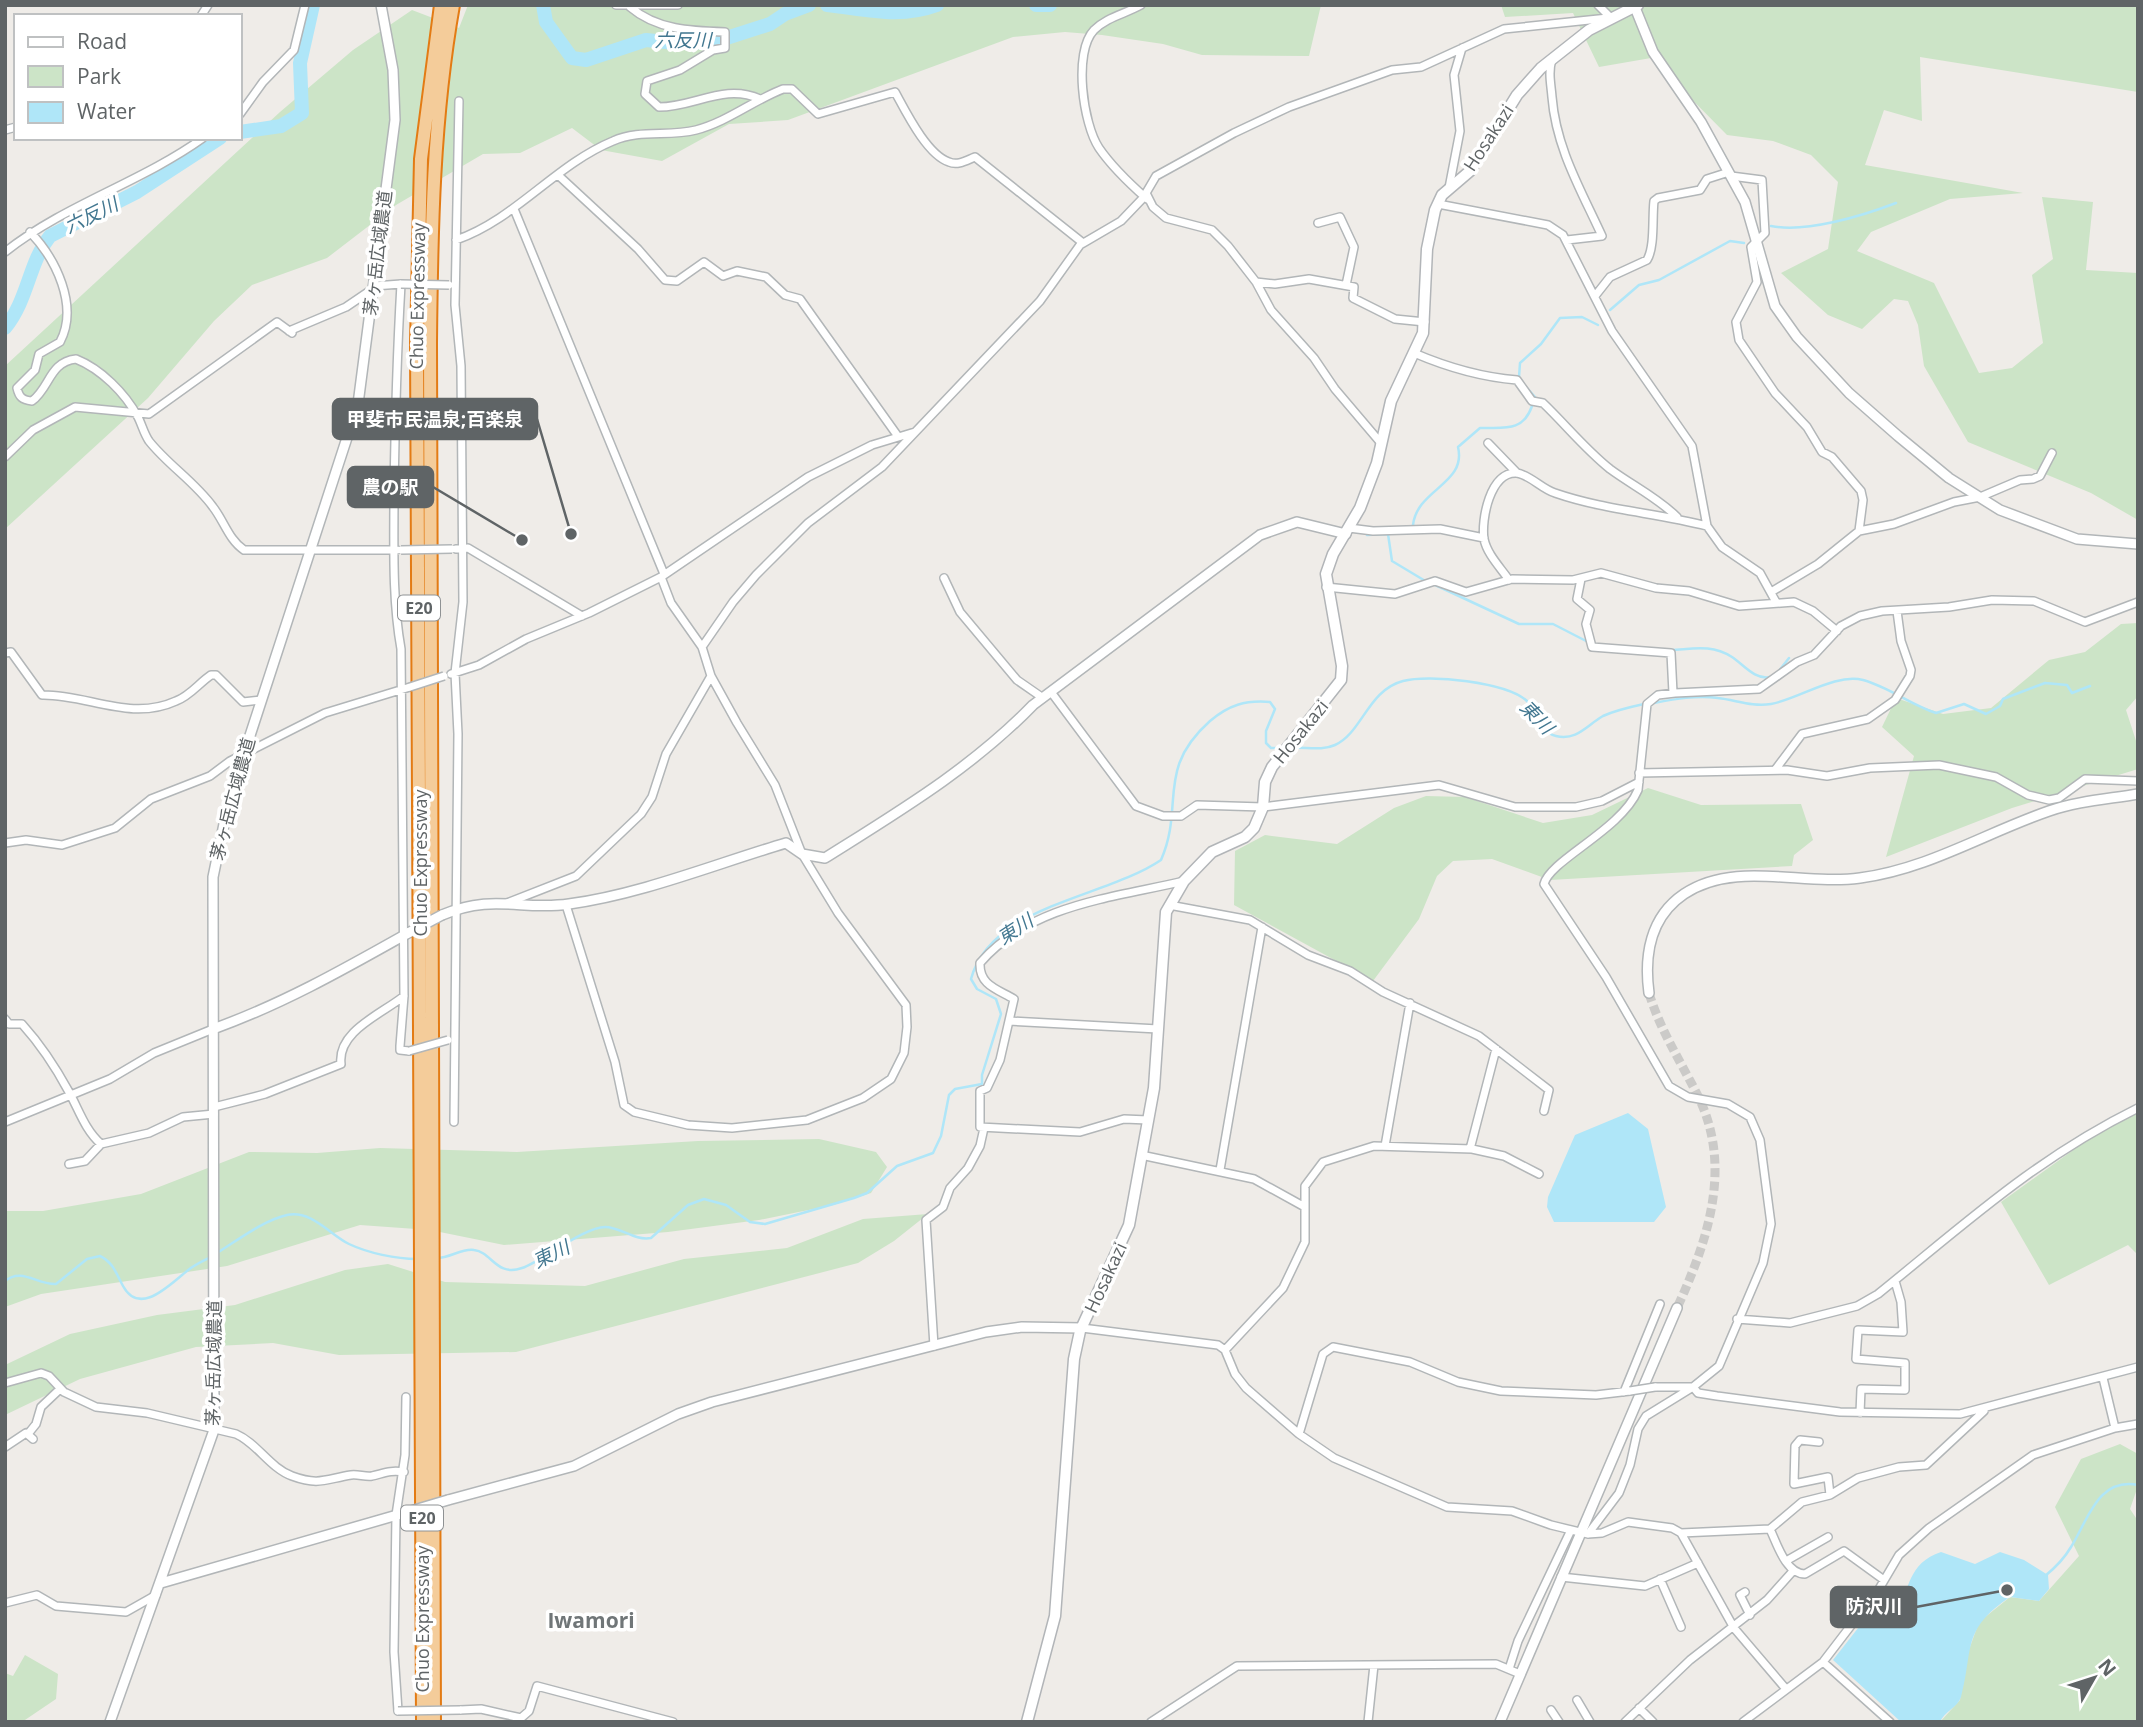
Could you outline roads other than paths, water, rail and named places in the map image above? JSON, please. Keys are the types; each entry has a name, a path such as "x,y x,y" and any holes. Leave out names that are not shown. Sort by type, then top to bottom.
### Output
{"highway":[{"name":"Chuo Expressway","path":"441,5 442,37"},
{"name":"Chuo Expressway","path":"423,1722 429,1182 417,344 421,159 442,37 453,5"},
{"name":"Chuo Expressway","path":"428,1314 434,1722"}],"main road":[{"name":"Hosakazi","path":"1027,1722 1055,1616 1070,1386 1082,1328 1129,1225 1141,1156 1158,1029 1163,932 1169,905 1184,881 1212,852 1245,838 1254,828 1263,807 1265,782 1287,746 1334,692 1341,680 1342,666 1326,587 1329,564 1377,463 1391,401 1415,353 1425,322 1427,249 1438,204 1449,189 1470,171 1517,95 1554,57 1611,18 1635,6"}],"street":[{"path":"242,111 263,82 294,51 305,5"},
{"name":"茅ヶ岳広域農道","path":"110,1722 214,1430 216,1334 213,877 222,826 358,404 395,120 393,70 381,5"},
{"path":"616,5 678,5"},
{"path":"1141,5 1110,18 1094,30 1084,44 1081,60 1083,85 1097,145 1166,218 1212,230 1256,282 1271,310 1314,358 1335,389 1380,442"},
{"path":"1598,5 1611,18"},
{"path":"1635,6 1653,52 1701,122 1745,202 1775,306 1797,337 1849,393 1949,478 1980,498 2040,528 2077,539 2138,544"},
{"path":"631,7 654,23 688,32 725,32 725,48 713,50 690,65 647,81 645,94 659,107 726,92 747,93 760,99"},
{"path":"702,647 733,602 756,575 808,523 882,467 1041,301 1065,263 1083,243 1121,221 1146,198 1156,176 1234,133 1289,107 1392,70 1421,67 1504,29 1611,18"},
{"path":"1449,189 1460,131 1454,75 1462,48"},
{"path":"1554,57 1549,76 1553,118 1567,164 1602,236 1567,240"},
{"path":"456,240 483,230 558,175 613,141 629,136 663,136 701,129 760,99 783,89 792,89 818,114 895,92 913,124 940,157 949,163 959,163 975,157 1083,243"},
{"path":"454,1122 452,1040 457,909 458,734 455,673 463,602 456,549 461,379 453,285 459,100"},
{"path":"5,252 30,232 179,155 200,140"},
{"path":"1595,296 1611,277 1647,260 1652,248 1650,232 1658,198 1700,190 1707,179 1730,174 1762,180 1765,233 1751,247 1757,282 1736,322 1739,340 1775,393 1807,426 1822,452 1832,457 1861,491 1863,500 1859,531"},
{"path":"558,175 638,249 665,279 677,281 704,262 723,276 737,271 766,277 785,295 800,299 897,435"},
{"path":"1438,204 1557,228 1567,240 1612,331 1692,446 1707,526 1722,547 1760,573 1776,602"},
{"path":"514,209 671,603 702,647 711,676 775,785 802,854 838,913 906,1005 904,1053 891,1079 863,1098 807,1120 732,1128 688,1125 634,1112 624,1105 603,1020 566,905"},
{"path":"1318,223 1340,217 1354,247 1346,285"},
{"path":"30,232 48,252 66,300 68,321 60,342 39,354 35,370 17,388 18,395 32,401 39,396 56,367 76,359 99,371 136,414 148,440 215,508 235,544 244,550 468,548 582,616"},
{"path":"1256,282 1275,284 1309,279 1346,285 1354,287 1353,298 1395,319 1425,322"},
{"path":"401,284 396,366 395,614 401,649 399,690 406,935 400,1049 409,1051 452,1040"},
{"path":"5,457 33,430 75,407 136,414 158,410 211,367 239,352 277,322 290,332 346,307 374,287 401,284 453,285"},
{"path":"1415,353 1450,369 1486,378 1517,380 1532,401 1543,403 1592,454 1655,496 1679,519"},
{"path":"5,843 26,841 62,845 116,828 151,799 209,776 325,713 479,665 526,639 582,616 662,575 808,477 897,435 915,432"},
{"path":"1488,443 1517,473 1555,493 1603,507 1707,526"},
{"path":"1771,592 1818,564 1859,531 1894,524 1954,502 1980,498 2020,480 2040,476 2052,453"},
{"path":"1509,580 1491,556 1484,538 1486,512 1493,490 1503,478 1517,473"},
{"path":"5,1122 110,1079 154,1054 250,1016 457,909 484,903 566,905 626,891 786,843 802,854 825,858 926,795 1008,732 1047,695 1268,530 1297,522 1347,531 1440,529 1484,538"},
{"path":"1326,587 1395,594 1405,593 1435,581 1466,592 1509,580 1581,579 1601,573 1739,606 1776,602 1804,606 1837,631"},
{"path":"944,578 953,601 1017,680 1047,695 1136,806 1163,816 1175,817 1198,805 1263,807 1439,785 1515,807 1576,807 1602,801 1639,778 1775,770 1826,776 1870,768 1955,766 1996,777 2028,795 2049,800 2059,799 2085,779 2138,781"},
{"path":"1581,579 1577,599 1590,610 1586,624 1591,644 1671,653 1673,693"},
{"path":"1509,1669 1518,1642 1580,1532 1619,1493 1630,1465 1638,1429 1646,1416 1655,1407 1693,1387 1719,1366 1763,1263 1771,1224 1757,1129 1750,1117 1740,1109 1688,1097 1669,1086 1606,977 1544,884 1552,869 1597,839 1627,810 1638,790 1650,701 1673,693 1759,689 1797,662 1814,654 1837,631 1860,616 1882,611 1992,600 2034,601 2085,622 2138,602"},
{"path":"1775,770 1802,734 1868,719 1895,700 1910,670 1901,641 1897,611"},
{"path":"5,653 12,652 42,695 68,695 118,710 178,701 211,675 216,675 243,702 261,700"},
{"path":"506,903 576,876 633,823 652,797 666,754 711,676"},
{"path":"1649,993 1647,954 1660,919 1674,902 1709,881 1736,876 1811,881 1882,875 1942,857 2052,810 2138,794"},
{"path":"1147,1121 1124,1119 1080,1132 980,1127 980,1091 987,1088 1000,1060 1014,999 984,982 980,974 980,963 1007,938 1091,900 1184,881"},
{"path":"1169,905 1238,916 1308,955 1350,971 1383,992 1479,1037 1549,1090 1544,1111"},
{"path":"1220,1170 1262,927"},
{"path":"69,1164 85,1161 101,1144 149,1133 183,1117 265,1094 341,1064 340,1054 349,1036 404,996"},
{"path":"1385,1146 1410,1003"},
{"path":"5,1019 9,1024 22,1024 34,1037 71,1095 88,1130 101,1144"},
{"path":"1009,1021 1158,1029"},
{"path":"1470,1149 1496,1049"},
{"path":"1737,1319 1790,1323 1857,1306 1895,1281 2029,1171 2082,1137 2138,1108"},
{"path":"934,1346 926,1220 943,1207 950,1188 968,1168 980,1146 984,1128"},
{"path":"1225,1350 1283,1287 1305,1242 1305,1186 1323,1162 1374,1146 1470,1149 1504,1156 1539,1174"},
{"path":"1141,1156 1254,1179 1303,1206"},
{"path":"1860,1413 1861,1388 1905,1390 1905,1363 1856,1359 1858,1330 1903,1332 1901,1302 1895,1281"},
{"path":"1627,1392 1660,1304"},
{"path":"1500,1722 1677,1308"},
{"path":"161,1583 574,1466 678,1414 712,1402 934,1346 1022,1327 1082,1328 1218,1345 1225,1350 1235,1374 1246,1388 1299,1434 1334,1458 1447,1507 1512,1511 1580,1532 1602,1533 1628,1522 1662,1526 1681,1533 1770,1529 1802,1502 1830,1495 1858,1478 1899,1467 1926,1465 1988,1409"},
{"path":"1299,1434 1323,1354 1333,1347 1410,1362 1448,1379 1501,1391 1596,1395 1655,1387 1693,1387 1699,1393 1717,1396 1860,1413 1960,1414 1988,1409 2094,1377 2103,1378 2138,1367"},
{"path":"5,1383 41,1373 49,1376 60,1389 96,1408 147,1413 245,1437 268,1462 288,1475 303,1479 333,1481 352,1474 371,1476 389,1469 404,1472"},
{"path":"2103,1378 2115,1428"},
{"path":"5,1447 30,1436 41,1407 60,1389"},
{"path":"406,1397 404,1472 396,1515 394,1652 398,1711 481,1709 521,1718 529,1711 537,1686 673,1722"},
{"path":"1743,1722 1823,1662 1884,1580 1899,1555 1929,1528 2033,1455 2115,1428 2138,1424"},
{"path":"1819,1442 1800,1440 1795,1446 1794,1484 1828,1477 1830,1495"},
{"path":"1770,1529 1793,1571 1805,1574 1844,1551 1884,1580"},
{"path":"1681,1533 1734,1628 1786,1689"},
{"path":"1786,1561 1828,1537"},
{"path":"1561,1577 1645,1586 1698,1563"},
{"path":"1625,1722 1707,1645 1750,1615 1793,1571"},
{"path":"1660,1579 1681,1627"},
{"path":"1745,1592 1740,1595 1750,1615"},
{"path":"5,1603 37,1595 56,1606 126,1612 157,1595"},
{"path":"1823,1662 1890,1722"},
{"path":"1151,1722 1237,1666 1496,1664 1520,1674"},
{"path":"1368,1722 1374,1665"},
{"path":"1577,1700 1590,1722"},
{"path":"1639,1707 1653,1722"},
{"path":"1551,1710 1559,1722"},
{"path":"1754,1713 1760,1722"}],"water":[{"path":"1628,1113 1648,1129 1666,1207 1654,1222 1554,1222 1547,1207 1548,1197 1575,1135"},
{"path":"1941,1552 1975,1564 2000,1552 2024,1560 2048,1575 2049,1589 2039,1601 2010,1597 1984,1620 1972,1641 1961,1697 1940,1722 1901,1722 1833,1660 1873,1609 1897,1616 1916,1570 1930,1557"}],"waterway":[{"name":"六反川","path":"242,132 281,126 302,113 300,63 313,5"},
{"name":"六反川","path":"543,5 546,22 572,58 586,60 646,40 676,43 714,42 770,24 785,14 809,5"},
{"name":"六反川","path":"827,5 896,12 937,5"},
{"name":"六反川","path":"1036,5 1050,5"},
{"name":"六反川","path":"5,328 19,305 37,258 50,236 137,192 217,140"},
{"path":"1771,226 1785,228 1817,225 1851,218 1896,203"},
{"path":"1610,310 1639,285 1659,280 1730,241 1744,243"},
{"path":"1519,377 1520,363 1541,344 1560,318 1582,317 1598,325"},
{"path":"1527,388 1535,397"},
{"path":"1413,525 1416,513 1423,503 1455,470 1459,459 1458,447 1480,428 1517,425 1528,415 1532,406"},
{"path":"1388,534 1392,561 1427,582"},
{"path":"1367,535 1388,534"},
{"path":"1433,584 1519,624 1553,624 1588,642"},
{"path":"1671,650 1717,650 1755,674 1770,677"},
{"path":"1778,672 1789,658"},
{"name":"東川","path":"1293,748 1335,745 1352,731 1381,693 1403,681 1415,679 1467,681 1517,694 1531,705 1545,730 1563,737 1576,734 1608,714 1644,704"},
{"name":"東川","path":"1654,703 1702,697 1764,705 1829,683 1852,679 1873,683 1936,713 1964,704 1986,714 2000,706 2003,699 2045,683 2067,685 2072,693 2090,686"},
{"name":"東川","path":"437,1258 474,1250 500,1267 513,1270 531,1264 596,1228 611,1228 639,1238 651,1238 688,1205 704,1199 726,1205 750,1222 765,1224 867,1193 897,1166 933,1153 941,1136 949,1095 955,1089 982,1084 982,1075 1001,1014 996,999 977,989 971,979 983,954 1001,935 1025,919 1138,873 1161,860 1168,840 1174,788 1183,756 1193,739 1217,716 1238,705 1270,702 1275,709 1266,731 1266,743 1271,748 1283,748"},
{"name":"東川","path":"217,1253 269,1221 296,1214 312,1219 357,1247 382,1255 417,1259"},
{"name":"東川","path":"5,1281 11,1277 24,1276 56,1284 87,1259 100,1256 111,1265 130,1295 138,1299 164,1290 193,1267 211,1257"},
{"path":"2045,1576 2066,1555 2089,1513 2104,1494 2124,1484 2138,1485"}],"tunnel":[{"path":"1649,993 1665,1033 1698,1096 1714,1150 1715,1176 1706,1230 1677,1308"}],"place":[{"name":"甲斐市民温泉;百楽泉","path":"571,534"},
{"name":"農の駅","path":"522,540"},
{"name":"防沢川","path":"2007,1590"}],"district":[{"name":"Iwamori","path":"591,1621"}]}
